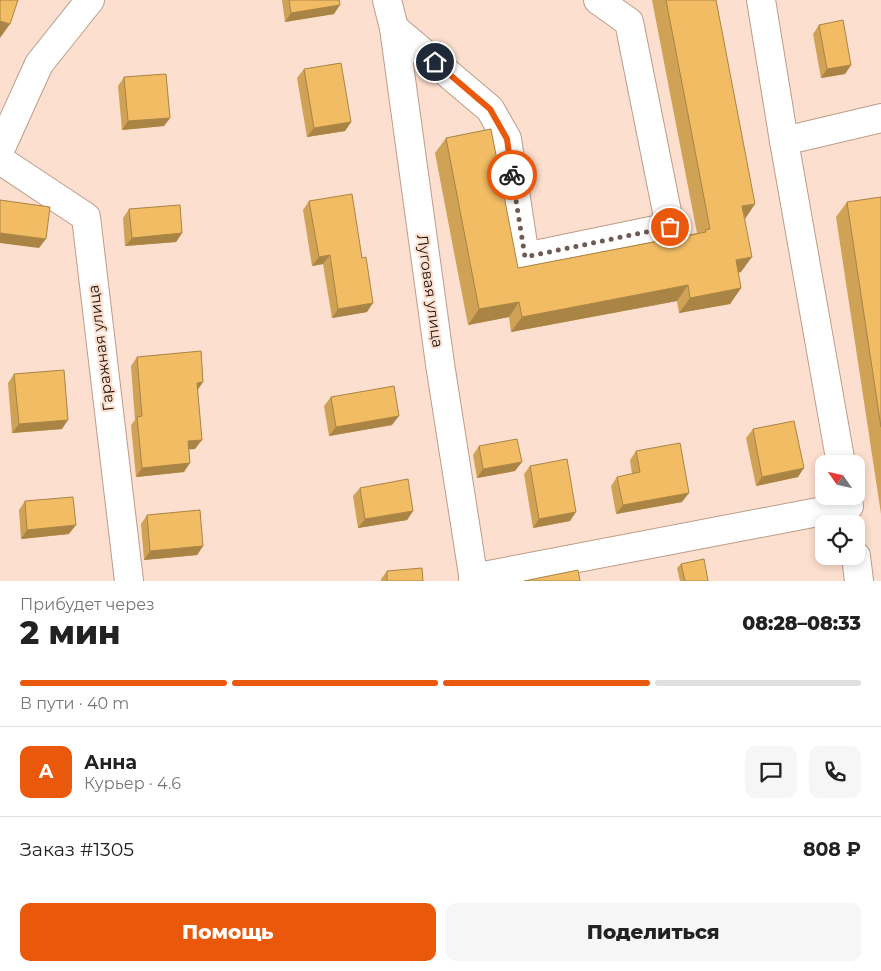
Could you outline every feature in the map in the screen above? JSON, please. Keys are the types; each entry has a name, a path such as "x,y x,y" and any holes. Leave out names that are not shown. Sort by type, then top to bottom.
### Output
{"street":[{"path":"0,150 8,110 39,64 90,0"},
{"name":"Луговая улица","path":"387,0 394,28 440,364 474,580"},
{"path":"394,28 490,109 507,139 525,257 670,227 629,22 598,0"},
{"path":"761,0 839,455"},
{"path":"784,142 881,118"},
{"name":"Гаражная улица","path":"0,160 86,217 129,581"},
{"path":"474,580 849,509"}],"building":[{"path":"0,0 18,0 10,24 0,21"},
{"path":"289,0 339,0 340,5 291,13"},
{"path":"666,0 716,0 755,204 742,206 752,257 736,260 741,288 690,298 688,285 522,317 519,302 479,309 446,138 491,129 518,268 706,232 705,230 710,229"},
{"path":"843,20 851,65 827,69 819,25"},
{"path":"341,63 351,122 314,128 304,69"},
{"path":"166,74 170,118 128,121 124,77"},
{"path":"352,194 362,258 366,257 373,303 338,309 330,255 319,257 309,201"},
{"path":"881,197 881,427 847,202"},
{"path":"0,200 50,207 46,239 0,233"},
{"path":"180,205 182,233 132,238 129,209"},
{"path":"201,351 203,382 197,383 202,440 188,441 190,463 142,468 137,417 142,416 137,357"},
{"path":"64,370 68,420 19,424 14,374"},
{"path":"394,386 399,416 336,427 331,397"},
{"path":"794,421 804,468 762,477 753,429"},
{"path":"517,439 522,462 483,469 479,446"},
{"path":"680,443 689,493 623,505 617,477 640,472 636,451"},
{"path":"567,459 576,512 539,519 530,466"},
{"path":"408,479 413,511 365,519 360,488"},
{"path":"73,497 76,525 27,530 25,501"},
{"path":"200,510 203,546 150,551 147,515"},
{"path":"704,559 708,581 685,581 681,564"},
{"path":"422,568 423,581 387,581 387,571"},
{"path":"578,570 580,581 524,581"}],"way so far":[{"path":"512,175 525,257 670,227"}],"route":[{"path":"435,62 490,109 507,139 512,175"}]}
